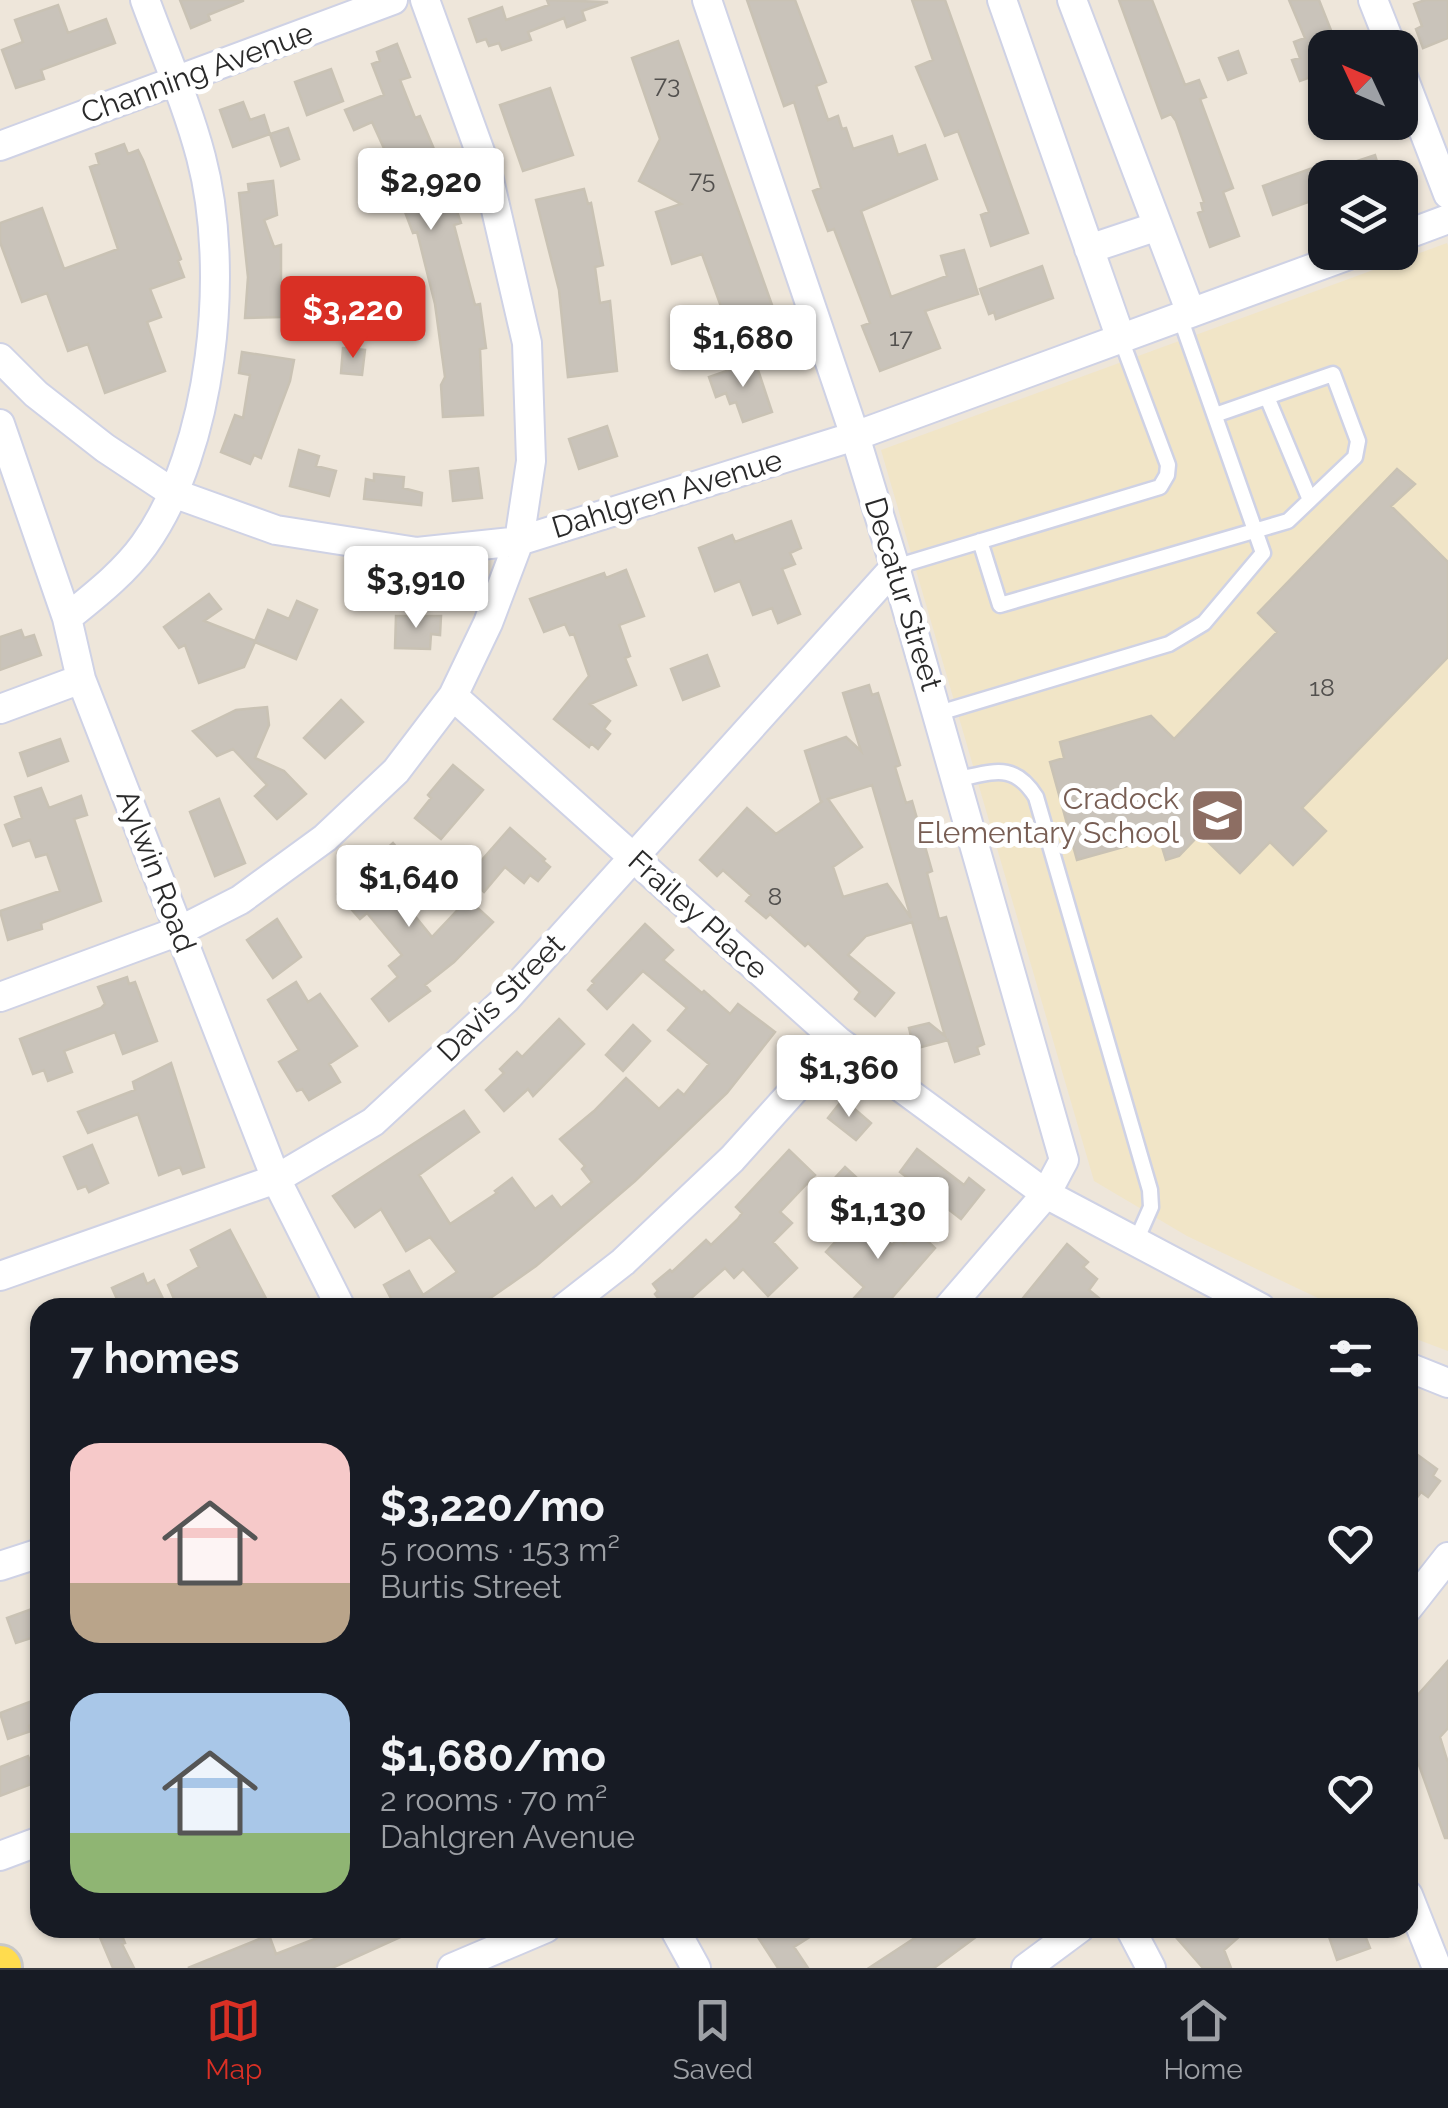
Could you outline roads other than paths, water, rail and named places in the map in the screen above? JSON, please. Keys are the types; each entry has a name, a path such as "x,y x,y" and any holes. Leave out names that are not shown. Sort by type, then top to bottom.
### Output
{"street":[{"path":"67,618 106,586 144,545 173,493 201,405 215,324 213,226 202,158 145,0"},
{"name":"Channing Avenue","path":"0,146 393,0"},
{"path":"0,997 179,931 240,900 325,838 396,771 453,696 488,623 518,540 531,461 527,342 488,171 425,0"},
{"name":"Decatur Street","path":"707,0 855,436 940,713 1064,1160 1046,1194"},
{"path":"1002,0 1121,339"},
{"path":"1072,0 1158,226 1185,315"},
{"path":"1374,0 1385,30"},
{"path":"1418,116 1448,194"},
{"path":"1418,230 1448,219"},
{"path":"1090,249 1158,226"},
{"name":"Dahlgren Avenue","path":"0,358 36,394 105,448 173,493 276,530 416,552 518,540 855,436 1308,270"},
{"name":"Aylwin Road","path":"0,427 67,618 81,679 276,1179 336,1298"},
{"name":"Davis Street","path":"0,1276 276,1179 374,1122 506,999 896,567"},
{"path":"0,709 81,679"},
{"name":"Frailey Place","path":"453,696 838,1040 1046,1194 1242,1298"},
{"path":"577,1298 623,1262 732,1159 838,1040"},
{"path":"957,1298 1046,1194"},
{"path":"1418,1371 1448,1383"},
{"path":"0,1566 30,1556"},
{"path":"1418,1595 1448,1557"},
{"path":"0,1856 30,1845"},
{"path":"1418,1919 1438,1968"},
{"path":"452,1968 522,1938"},
{"path":"680,1938 696,1968"},
{"path":"1026,1968 1066,1938"},
{"path":"1136,1938 1152,1968"}],"lane":[{"path":"940,713 1169,644 1204,623 1263,553 1185,315"},
{"path":"896,567 1160,487 1168,465 1121,339"},
{"path":"980,541 1000,605 1288,521 1355,457 1358,442 1332,374 1215,415"},
{"path":"1267,397 1310,500"},
{"path":"958,779 1012,773 1026,781 1036,798 1150,1190 1150,1207 1136,1241"}],"place":[{"name":"Cradock Elementary School","path":"1218,816"}]}
